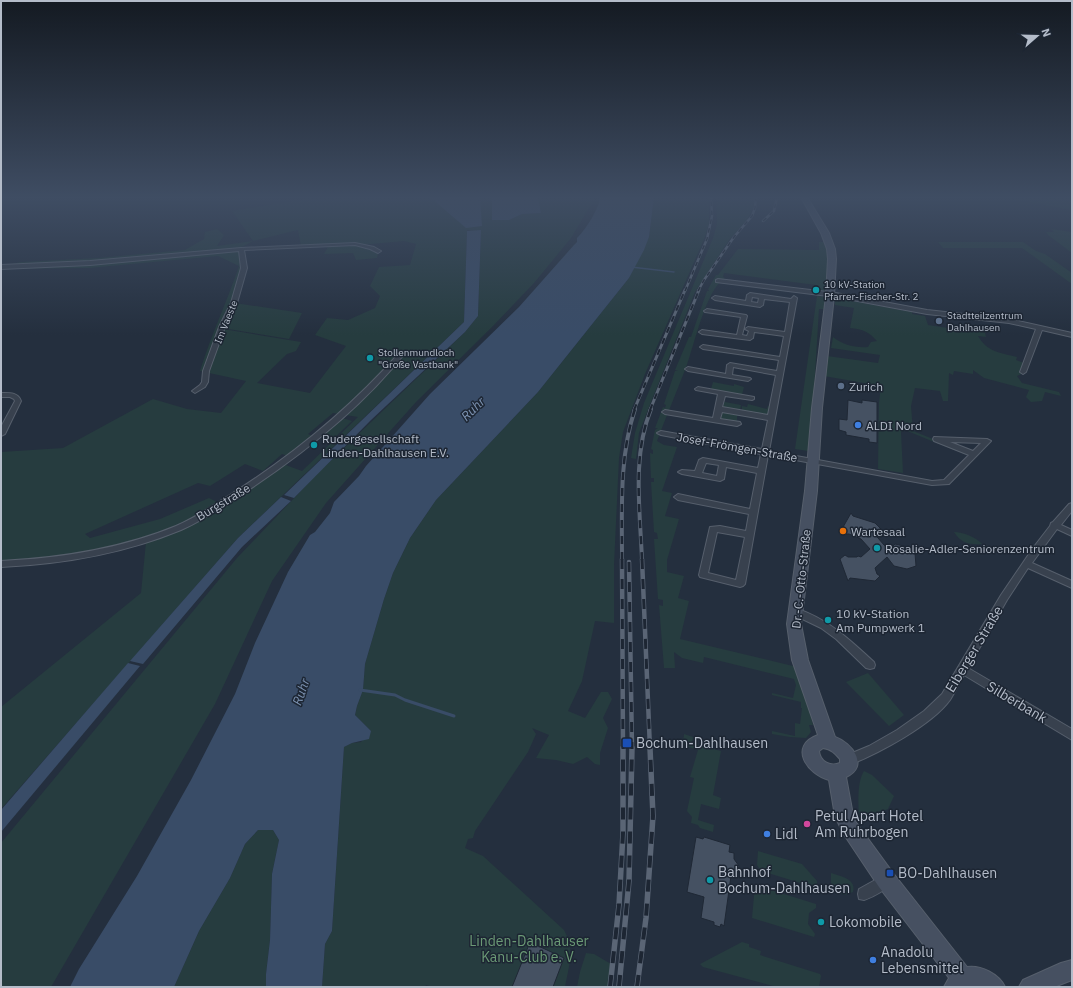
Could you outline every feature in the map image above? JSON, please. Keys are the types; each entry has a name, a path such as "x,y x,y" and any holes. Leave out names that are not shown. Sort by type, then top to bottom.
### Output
{"street":[{"name":"Dr.-C.-Otto-Straße","path":"828,741 800,660 795,636 795,612 811,491 817,408 830,295 831,249 829,243"},
{"path":"1,267 90,263 186,255 241,248 355,244 366,246 378,251"},
{"name":"Im Vaeste","path":"195,391 203,386 205,382 206,371 222,327 234,303 244,268 241,248"},
{"path":"718,281 794,296"},
{"path":"715,298 760,305 762,297 830,295 916,310 1001,320 1040,327 1072,335"},
{"path":"749,535 713,529 703,575 740,584 794,296"},
{"path":"707,311 744,316 739,337"},
{"path":"1022,372 1040,327"},
{"path":"741,328 786,334"},
{"path":"702,332 750,338 752,329"},
{"path":"703,347 782,359"},
{"path":"729,376 730,365 734,352"},
{"name":"Burgstraße","path":"1,564 51,561 77,557 142,541 180,527 272,472 360,397 402,353"},
{"path":"730,365 779,373"},
{"path":"739,378 742,367"},
{"path":"688,369 748,379"},
{"path":"698,389 752,398"},
{"path":"716,421 722,393"},
{"path":"1,395 14,396 18,401 1,434"},
{"path":"719,409 771,418"},
{"path":"665,412 716,421 734,422 734,411"},
{"name":"Josef-Frömgen-Straße","path":"661,433 813,461"},
{"path":"813,461 917,481 946,482 973,454 990,440 963,437 937,439 973,454"},
{"path":"698,474 703,460 761,471"},
{"path":"682,472 720,479 723,464"},
{"path":"678,497 753,512"},
{"name":"Eiberger Straße","path":"849,760 869,751 915,724 936,709 946,696 994,614 1027,564 1054,525 1072,506"},
{"path":"1054,525 1072,533"},
{"path":"1027,564 1072,585"},
{"path":"795,612 824,625 839,636 870,665"},
{"name":"Silberbank","path":"962,669 1072,735"},
{"path":"821,741 828,741 842,748 849,760 846,769 837,773 829,772 821,769 814,763 811,756 811,749 814,744 821,741"},
{"path":"837,773 847,823 959,983 967,977 978,978 994,987"},
{"path":"864,894 886,880"},
{"path":"1030,987 1061,973 1072,970"}],"green space":[{"path":"197,243 219,243 217,246 249,243 240,248 244,265 223,329 301,342 296,351 287,354 257,383 310,393 346,346 315,335 327,318 348,320 375,308 380,296 370,286 379,267 410,265 416,244 412,243 467,243 464,322 238,538 1,809 1,707 141,593 146,542 78,556 1,561 1,452 63,448 153,399 187,409 221,413 246,381 200,371 239,266 218,256 89,268 1,269 1,266 21,262 98,258 185,250","holes":["333,413 358,417 302,471 283,464 219,503 209,498 160,519 90,538 85,534 198,483 210,486 245,464 263,471 282,454 288,456 312,436 308,434"]},
{"path":"300,243 381,243 360,245 370,248 378,254 377,258 356,260 353,253 324,254 329,245 301,246"},
{"path":"481,243 567,243 534,283 416,402 326,503 272,581 215,704 51,987 1,987 1,843 237,558 320,471 465,332 478,316"},
{"name":"Linden-Dahlhauser Kanu-Club e. V.","path":"646,243 702,243 645,374 623,432 619,458 614,565 614,623 595,621 582,681 568,711 585,718 601,692 608,692 612,699 603,718 608,728 600,753 600,765 595,764 587,757 573,764 556,760 536,758 549,735 532,728 536,734 528,752 475,831 473,838 468,839 465,848 483,856 564,930 570,951 565,987 432,987 426,985 425,987 322,987 325,944 332,931 344,747 352,743 361,742 371,731 355,715 363,690 365,664 393,573 410,538 436,500 538,392 629,278"},
{"path":"711,243 727,243 695,292 639,433 636,459 631,458 635,433 644,403"},
{"path":"819,243 826,243 828,251 826,293 815,292 816,285 724,273 723,277 725,278 718,284 706,307 685,370 657,441 664,445 677,447 662,491 672,493 665,516 679,519 667,560 667,572 684,576 678,598 689,601 680,639 797,667 813,725 809,725 811,732 806,738 772,734 772,731 795,736 795,723 800,724 802,708 801,702 772,695 772,693 793,698 796,685 794,679 704,657 703,663 682,658 674,652 675,668 664,668 659,605 663,606 663,600 658,599 654,539 658,539 657,533 654,532 651,482 654,482 654,478 651,478 650,453 653,454 653,450 651,449 655,430 658,428 655,428 663,407 665,408 666,405 664,404 675,371 678,371 675,370 689,337 691,337 707,291 709,291 708,289 716,275 718,275 738,249 819,250"},
{"path":"939,243 1025,243 1036,251 1045,254 1072,273 1072,284 1022,248 943,248"},
{"path":"1059,243 1072,243 1072,253"},
{"path":"817,296 823,297 825,300 825,309 819,309 813,407 808,451 795,449"},
{"path":"835,298 912,312 912,314 925,316 928,325 948,328 950,330 981,331 985,333 986,337 978,336 990,349 1017,357 1016,360 1024,363 1021,374 1017,376 1022,383 1059,392 1061,396 1045,392 1042,401 1031,402 1026,397 1029,390 984,378 973,370 973,374 954,371 953,375 949,373 948,401 943,401 940,391 915,388 911,406 913,431 933,439 934,442 905,430 901,432 903,473 878,469 879,402 881,386 824,376 827,356 878,363 880,355 831,348 833,337 845,344 858,347 868,347 871,342 877,341 871,335 859,329 850,328 854,308 835,305"},
{"path":"235,303 302,313 289,339 222,328"},
{"path":"713,382 734,386 734,384 744,387 742,395 711,389"},
{"path":"725,402 741,405 739,415 737,416 737,424 720,420 722,403"},
{"path":"748,404 767,409 768,406 771,407 769,416 742,411 742,406 747,407"},
{"path":"339,417 352,421 332,440 318,436"},
{"path":"954,532 969,535 982,544 973,544 963,541"},
{"path":"868,673 904,715 889,726 846,682"},
{"path":"684,734 693,737 692,743 721,751 713,795 721,798 719,809 701,804 698,820 714,825 713,832 700,828 698,825 691,823 692,817 687,811 694,778 690,777 698,750 683,745"},
{"path":"864,771 872,775 894,796 888,809 859,821 859,789 861,776"},
{"path":"258,830 273,830 279,840 272,874 270,940 266,987 174,987 199,931 230,878 245,844"},
{"path":"758,851 802,864 817,881 817,888 761,871 757,865"},
{"path":"831,873 850,881 853,884 853,892 845,895 831,891"},
{"path":"755,885 816,904 816,908 809,913 808,924 815,934 814,937 752,918"},
{"path":"742,942 749,944 749,947 761,951 760,955 820,974 819,987 777,987 703,967 700,964"},
{"path":"586,953 594,954 611,964 608,987 577,987"}],"water":[{"path":"467,243 481,243 478,316 465,332 371,420 294,498 284,495 464,322"},
{"name":"Ruhr","path":"576,243 647,243 629,278 538,392 436,500 410,538 393,573 365,664 363,690 355,715 371,731 369,739 352,743 344,747 332,931 325,944 322,987 266,987 270,940 272,874 279,840 273,830 258,830 245,844 230,878 199,931 174,987 70,987 79,969 137,876 191,780 235,694 255,643 288,572 310,535 315,532 330,513 334,502 359,476 366,466 430,394 519,307"},
{"path":"281,497 291,501 242,547 143,664 130,661 238,538"},
{"path":"128,663 140,666 1,832 1,810"}],"building":[{"name":"ALDI Nord","path":"848,400 862,403 862,400 877,402 877,443 869,442 869,439 846,435 846,432 839,430 839,419 847,420"},
{"name":"Rosalie-Adler-Seniorenzentrum","path":"851,513 853,516 875,523 881,529 872,531 884,545 890,549 895,544 908,547 915,553 916,566 907,569 894,566 887,557 875,568 877,574 880,576 875,581 850,578 848,581 840,559 845,555 848,557 861,557 870,549 861,539 846,534 842,529"},
{"name":"Bahnhof Bochum-Dahlhausen","path":"696,837 703,839 704,837 730,845 729,852 734,853 734,859 739,866 738,873 731,876 724,926 721,924 720,927 714,925 714,922 701,918 704,897 687,892"},
{"path":"530,942 564,958 553,987 512,987"}],"waterway":[{"path":"631,267 674,272"},
{"path":"360,690 395,695 405,700 454,716"}],"railway":[{"path":"685,291 705,243"},
{"path":"698,291 730,243"},
{"path":"634,410 685,290"},
{"path":"650,410 699,290"},
{"path":"622,559 622,483 626,446 635,409"},
{"path":"642,560 639,503 639,464 641,445 651,409"},
{"path":"622,559 623,749"},
{"path":"642,559 650,749"},
{"path":"629,562 632,748"},
{"path":"619,987 629,881 632,748"},
{"path":"637,987 646,918 653,816 650,748"},
{"path":"610,987 619,905 623,833 623,749"}],"place":[{"name":"10 kV-Station Pfarrer-Fischer-Str. 2","path":"816,290"},
{"name":"Stadtteilzentrum Dahlhausen","path":"939,321"},
{"name":"Stollenmundloch \"Große Vastbank\"","path":"370,358"},
{"name":"Zurich","path":"841,386"},
{"name":"ALDI Nord","path":"858,425"},
{"name":"Rudergesellschaft Linden-Dahlhausen E.V.","path":"314,445"},
{"name":"Wartesaal","path":"843,531"},
{"name":"Rosalie-Adler-Seniorenzentrum","path":"877,548"},
{"name":"10 kV-Station Am Pumpwerk 1","path":"828,620"},
{"name":"Bochum-Dahlhausen","path":"627,743"},
{"name":"Petul Apart Hotel Am Ruhrbogen","path":"807,824"},
{"name":"Lidl","path":"767,834"},
{"name":"BO-Dahlhausen","path":"890,873"},
{"name":"Bahnhof Bochum-Dahlhausen","path":"710,880"},
{"name":"Lokomobile","path":"821,922"},
{"name":"Anadolu Lebensmittel","path":"873,960"}]}
